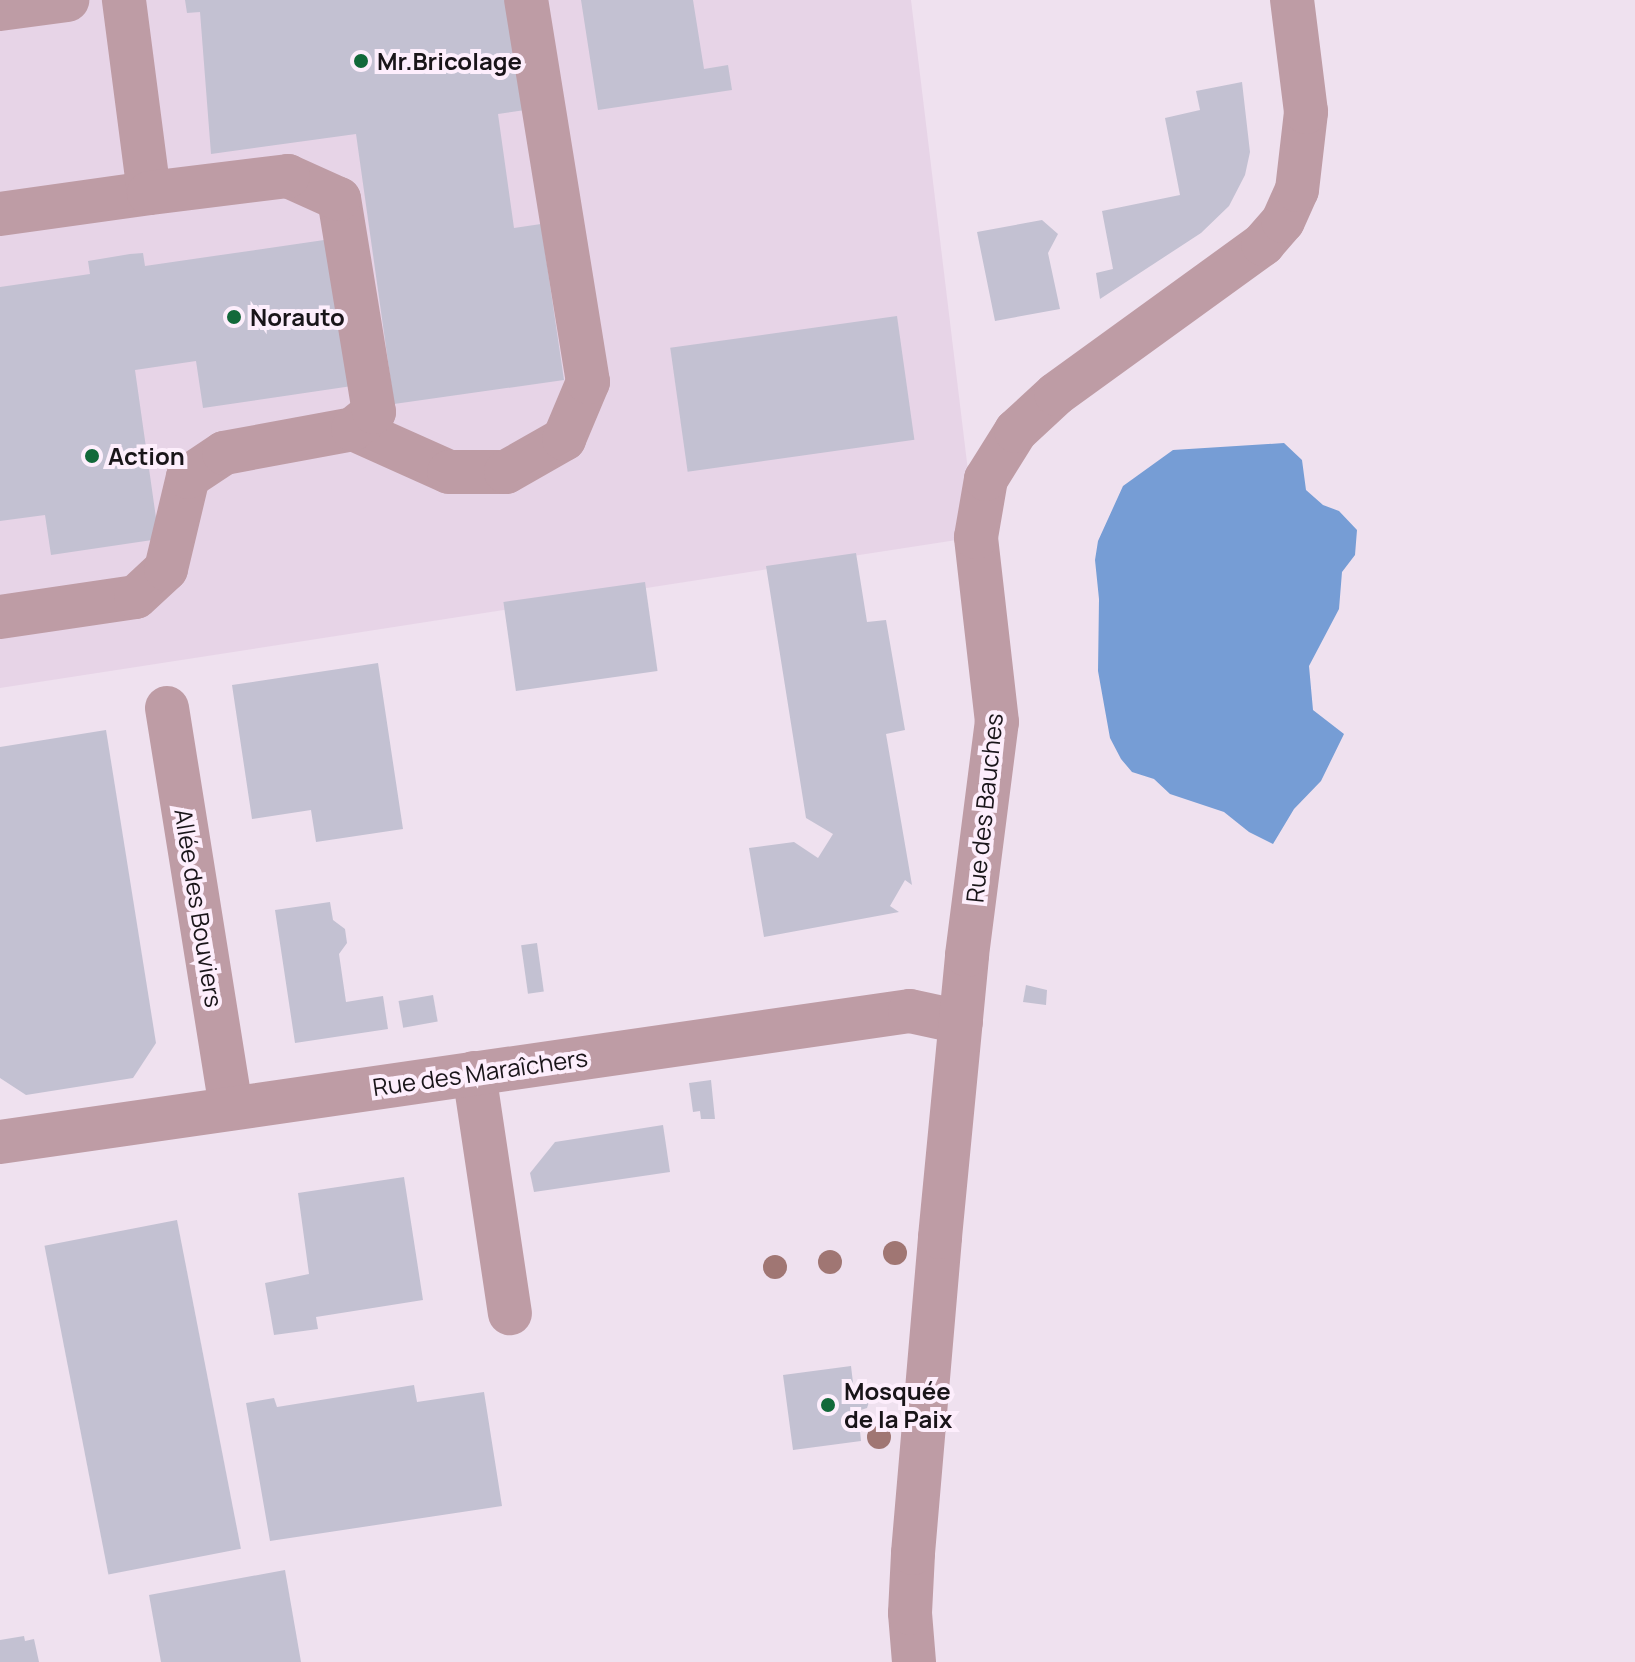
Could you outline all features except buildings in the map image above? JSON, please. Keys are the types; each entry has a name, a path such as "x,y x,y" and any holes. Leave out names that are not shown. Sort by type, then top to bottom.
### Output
{"street":[{"path":"0,9 67,0"},
{"path":"124,0 149,193"},
{"path":"353,429 449,472 506,472 564,439 588,382 526,0"},
{"name":"Rue des Bauches","path":"914,1662 910,1613 913,1553 961,1022 997,722 976,537 986,479 1016,431 1056,394 1263,244 1283,221 1297,190 1306,112 1292,0"},
{"path":"0,214 288,176 339,199 374,412 353,429 224,453 188,477 166,569 136,597 0,617"},
{"name":"Allée des Bouviers","path":"167,708 231,1108"},
{"name":"Rue des Maraîchers","path":"0,1142 910,1011 961,1022"},
{"path":"474,1073 510,1313"}],"shaded area":[{"path":"0,0 911,0 976,537 0,688"}],"water":[{"path":"1284,443 1302,460 1306,490 1323,505 1339,511 1357,530 1355,555 1342,572 1339,609 1309,666 1313,710 1344,734 1321,781 1294,809 1273,844 1249,832 1224,812 1170,794 1154,779 1132,772 1121,759 1110,738 1098,671 1099,599 1095,560 1098,541 1123,486 1173,450"}],"place":[{"name":"Mr.Bricolage","path":"361,61"},
{"name":"Norauto","path":"234,317"},
{"name":"Action","path":"92,456"},
{"name":"Mosquée de la Paix","path":"828,1405"}]}
